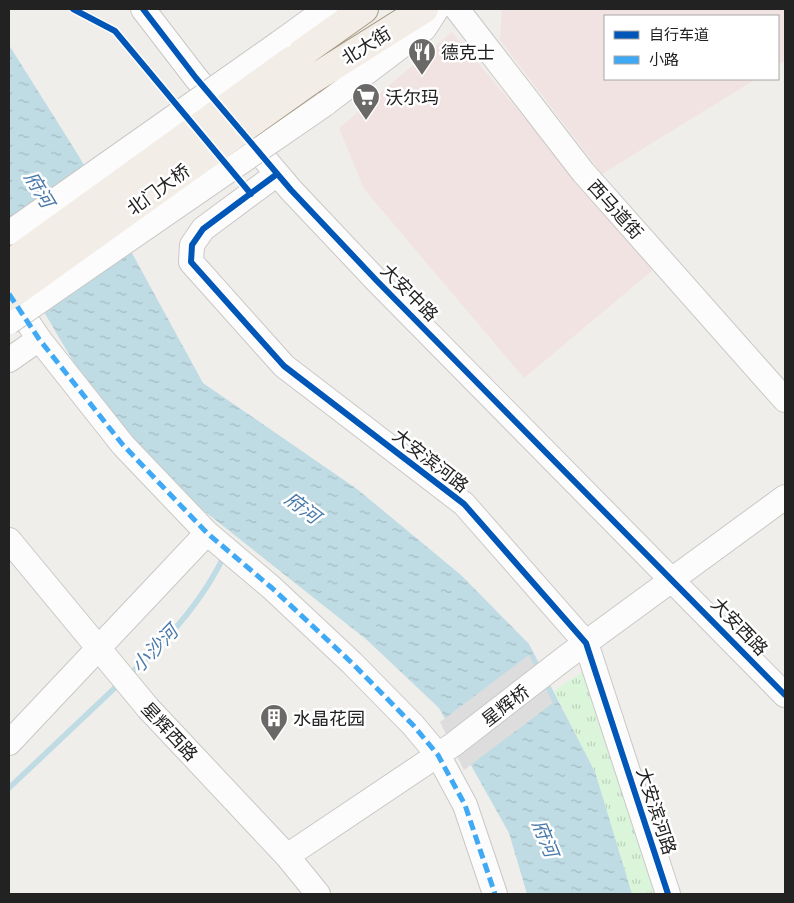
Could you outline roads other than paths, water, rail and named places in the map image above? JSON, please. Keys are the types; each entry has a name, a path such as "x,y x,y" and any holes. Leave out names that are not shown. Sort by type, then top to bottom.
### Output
{"main road":[{"name":"北大街","path":"285,52 364,9"},
{"name":"北大街","path":"308,82 424,9"},
{"name":"北门大桥","path":"9,264 285,52"},
{"name":"北门大桥","path":"9,295 308,82"}],"street":[{"name":"大安中路","path":"143,9 196,78 277,174 377,281 674,579"},
{"path":"9,233 285,52 326,9"},
{"path":"9,322 325,104 424,29 437,9"},
{"name":"西马道街","path":"457,9 583,172 785,400"},
{"name":"大安滨河路","path":"277,174 203,229 192,245 191,262 284,366 464,504 586,643 668,894"},
{"path":"9,295 39,340 123,445 212,537 352,663 413,725 446,749 495,894"},
{"path":"9,360 39,340"},
{"name":"星辉桥","path":"288,856 446,749 555,666 785,497"},
{"path":"9,743 103,655 212,537"},
{"name":"星辉西路","path":"9,540 148,708 288,856 318,894"},
{"name":"大安西路","path":"674,579 785,695"}],"water":[{"name":"府河","path":"9,45 80,158 203,383 357,489 461,575 529,644 595,772 632,894 527,894 509,833 439,708 367,640 184,495 89,388 9,253"}],"waterway":[{"name":"小沙河","path":"129,675 157,648 195,604 225,554"},
{"name":"小沙河","path":"9,788 120,683"}],"place":[{"name":"德克士","path":"422,76"},
{"name":"沃尔玛","path":"366,121"},
{"name":"水晶花园","path":"274,742"}]}
